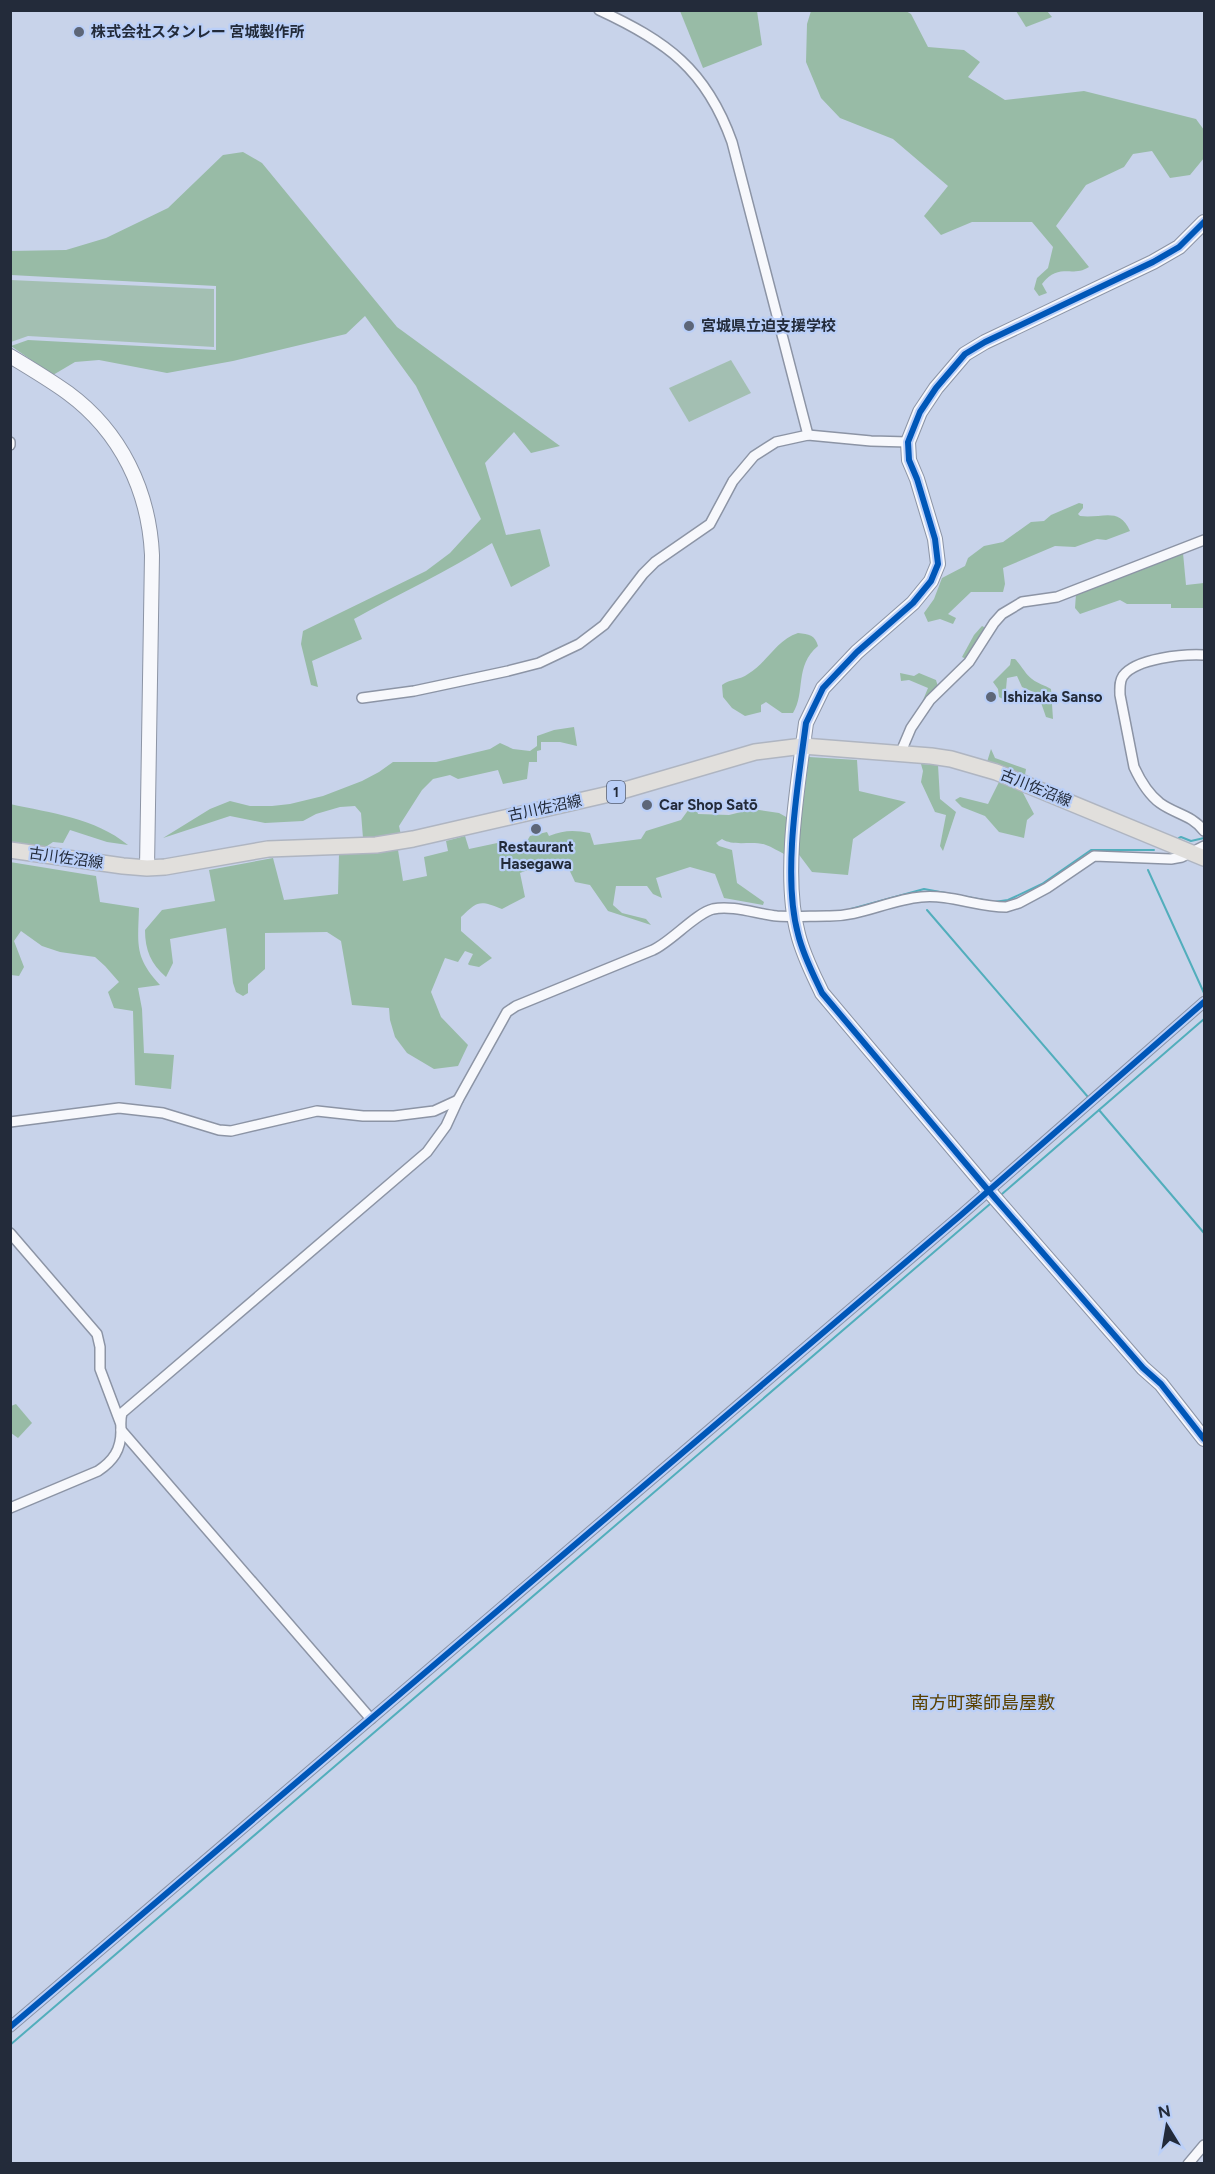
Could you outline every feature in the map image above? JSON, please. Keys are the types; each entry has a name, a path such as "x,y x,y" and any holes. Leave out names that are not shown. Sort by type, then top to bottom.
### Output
{"main road":[{"name":"古川佐沼線","path":"10,850 147,868 165,867 268,849 359,847 394,843 618,792 755,752 803,746 951,759 996,772 1201,853"}],"street":[{"path":"598,10 644,33 678,56 710,94 725,122 738,164 808,435"},
{"path":"1202,224 1179,247 1153,262 985,342 965,354 936,388 920,412 908,442 909,460 935,539 938,564 931,581 913,603 857,652 823,688 806,723 792,853 797,933 806,960 822,993 988,1190 1143,1368 1161,1384 1204,1439"},
{"path":"10,356 68,393 95,418 123,454 143,496 151,532 152,555 147,868"},
{"path":"362,698 414,691 508,671 539,663 579,644 604,625 649,568 710,524 734,481 754,456 776,442 808,435 908,442"},
{"path":"900,754 911,728 930,700 969,662 994,623 1013,606 1022,602 1057,597 1204,540"},
{"path":"1204,655 1176,655 1127,672 1120,684 1120,695 1137,774 1158,801 1193,819 1204,831"},
{"path":"10,1508 98,1471 114,1458 122,1413 418,1161 438,1140 507,1012 516,1006 653,950 667,943 712,909 778,916 832,916 857,914 909,898 924,896 1006,907 1019,903 1047,888 1094,856 1171,859 1201,853"},
{"path":"10,2027 988,1190 1204,1002"},
{"path":"10,1122 119,1108 163,1113 210,1128 231,1131 317,1111 363,1116 400,1115 434,1111 458,1100"},
{"path":"10,1233 97,1334 100,1347 100,1369 120,1426 371,1719"},
{"path":"1188,2163 1204,2145"}],"green space":[{"path":"680,11 757,11 762,45 703,68"},
{"path":"811,11 906,11 911,14 928,47 964,50 980,62 968,77 1005,100 1084,91 1196,119 1204,130 1204,158 1190,175 1170,178 1152,151 1133,154 1124,167 1086,185 1056,226 1089,267 1083,270 1060,272 1048,277 1042,284 1047,293 1039,296 1034,289 1037,278 1048,268 1053,247 1032,222 972,222 941,235 924,216 948,186 893,139 840,118 821,98 806,62 807,24"},
{"path":"1016,11 1047,11 1052,17 1026,27"},
{"path":"243,152 262,163 397,327 560,446 531,453 514,432 485,463 506,535 540,529 550,566 511,587 492,543 354,619 362,639 312,661 318,687 311,685 301,644 303,631 426,571 450,553 481,519 416,386 365,316 346,334 233,361 167,373 99,360 75,362 53,375 11,346 28,340 216,350 216,286 11,275 10,251 66,250 106,238 168,208 223,155"},
{"path":"10,280 214,289 214,347 28,336 11,342"},
{"path":"731,360 751,393 689,422 669,388"},
{"path":"1079,503 1083,504 1078,514 1080,516 1115,516 1126,523 1130,531 1106,540 1097,539 1075,547 1055,546 1003,568 1005,584 1003,592 971,592 948,614 956,618 953,624 940,619 928,622 924,613 934,599 942,578 965,566 968,558 984,546 1003,542 1031,522 1044,521 1051,515"},
{"path":"1183,553 1186,585 1204,583 1204,608 1171,608 1171,604 1127,604 1120,600 1080,614 1075,608 1076,594"},
{"path":"982,626 986,628 966,659 962,657 974,635"},
{"path":"798,633 811,636 818,646 803,670 797,705 793,713 782,713 766,702 761,705 761,712 745,716 732,708 723,697 722,685 748,674 790,636"},
{"path":"1011,659 1015,659 1032,679 1051,689 1053,719 1046,717 1038,694 1022,687 1017,676 1007,678 1005,700 999,697 998,689 993,682 1010,665"},
{"path":"900,673 914,676 919,673 936,680 938,687 921,705 928,688 909,680 901,681"},
{"path":"574,727 577,746 560,742 541,742 541,750 537,751 537,762 529,762 527,779 503,784 498,770 458,779 450,775 433,779 422,790 399,826 401,835 363,838 361,813 355,806 340,807 316,814 303,821 265,823 230,816 163,838 210,809 230,801 250,806 290,804 323,796 362,781 393,762 436,762 490,749 500,743 513,749 530,751 537,746 537,736 554,730"},
{"path":"991,749 995,758 1026,769 1025,775 987,762"},
{"path":"809,757 857,760 859,791 906,802 853,839 848,875 812,872 797,852"},
{"path":"921,764 938,765 940,799 956,812 943,851 940,846 946,815 935,812 921,782 923,771"},
{"path":"999,782 1021,789 1034,814 1027,820 1024,838 999,832 985,816 962,807 955,800 960,797 988,804"},
{"path":"692,797 698,814 729,815 753,809 779,813 788,818 784,854 761,844 732,843 722,839 716,843 732,850 737,883 764,902 763,905 724,898 715,874 690,867 656,878 662,898 653,894 647,886 616,886 613,905 622,913 646,919 651,925 608,911 590,885 575,882 566,863 555,859 520,873 525,897 502,909 483,903 475,905 461,917 461,931 492,958 479,967 468,964 473,954 465,951 458,962 445,958 431,992 441,1017 468,1045 458,1066 434,1069 407,1053 395,1037 389,1008 352,1005 341,941 327,932 265,933 265,969 248,984 248,993 243,996 236,992 233,983 226,928 170,939 173,963 166,977 156,967 146,944 145,930 162,910 215,901 209,870 273,858 284,900 338,894 339,854 398,850 403,881 427,876 424,857 448,851 446,841 465,836 469,849 502,842 513,845 527,841 530,836 547,832 549,836 574,831 590,833 594,845 641,839 646,831 681,820 689,809"},
{"path":"10,804 87,823 101,828 128,845 107,842 70,830 63,843 53,842 44,848 11,843"},
{"path":"10,862 96,876 100,902 139,908 139,950 146,966 160,985 138,988 142,1009 144,1053 174,1055 171,1089 135,1085 133,1011 114,1008 108,992 119,982 95,957 60,952 42,946 21,931 14,941 24,967 19,976 11,975"},
{"path":"16,1404 32,1423 18,1438 11,1433 11,1406"}],"waterway":[{"path":"1179,838 1191,841 1204,838"},
{"path":"851,909 924,889 994,902 1008,900 1042,884 1091,850 1154,850"},
{"path":"1148,870 1204,993"},
{"path":"927,910 1088,1097"},
{"path":"1002,1194 1204,1019"},
{"path":"1099,1110 1204,1233"},
{"path":"10,2045 990,1204"}],"cycle path":[{"path":"1204,222 1179,247 1153,262 985,342 965,354 936,388 920,412 908,442 909,460 935,539 938,564 931,581 913,603 857,652 823,688 806,723 791,857 793,910 800,942 822,993 988,1190 1143,1368 1161,1384 1204,1439"},
{"path":"10,2027 961,1215 1204,1002"}],"place":[{"name":"株式会社スタンレー 宮城製作所","path":"79,32"},
{"name":"宮城県立迫支援学校","path":"689,326"},
{"name":"Ishizaka Sanso","path":"991,697"},
{"name":"Car Shop Satō","path":"647,805"},
{"name":"Restaurant Hasegawa","path":"536,829"}],"district":[{"name":"南方町薬師島屋敷","path":"983,1703"}]}
